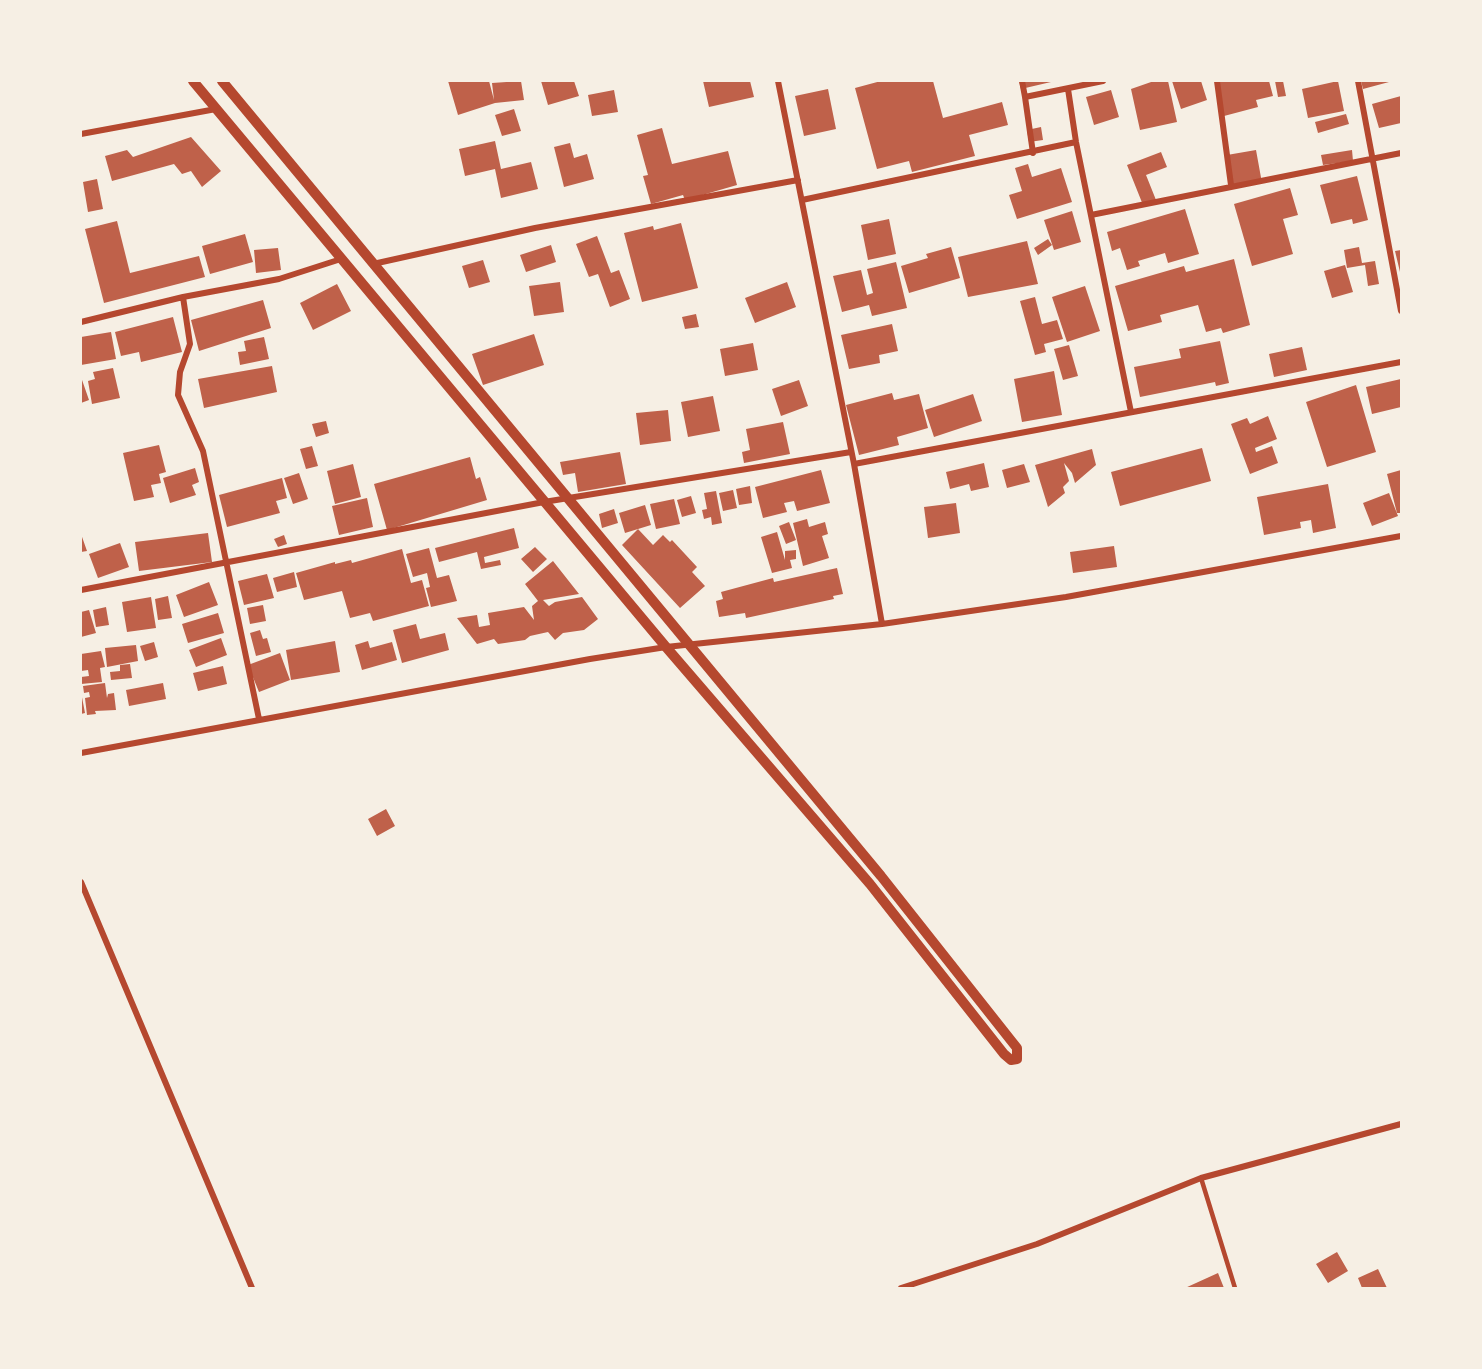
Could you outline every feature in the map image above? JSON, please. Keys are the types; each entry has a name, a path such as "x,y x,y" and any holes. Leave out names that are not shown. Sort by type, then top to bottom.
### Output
{"street":[{"path":"194,81 340,259 666,647 870,884 1004,1054 1011,1060 1017,1059 1017,1048 1013,1042 813,792 222,81"},
{"path":"778,81 854,464 882,624"},
{"path":"1022,81 1033,153"},
{"path":"1025,97 1103,81"},
{"path":"1217,81 1231,185"},
{"path":"1358,81 1401,311"},
{"path":"1068,89 1076,142 1131,412"},
{"path":"81,134 216,108"},
{"path":"802,200 1033,153 1076,142"},
{"path":"1091,214 1231,185 1373,161 1401,153"},
{"path":"373,264 535,228 798,180"},
{"path":"81,322 183,297 279,279 340,259"},
{"path":"183,297 190,344 178,384 178,395 203,451 229,564 259,719"},
{"path":"854,464 1401,362"},
{"path":"81,590 229,564 544,502 851,452"},
{"path":"81,753 509,672 666,647 882,624 1066,597 1401,536"},
{"path":"81,882 252,1288"},
{"path":"901,1288 1036,1244 1201,1178 1401,1124"}],"lane":[{"path":"1201,1178 1235,1288"}],"building":[{"path":"448,81 489,81 494,100 492,83 521,81 524,100 495,103 458,115"},
{"path":"541,81 574,81 579,96 548,105"},
{"path":"703,81 750,81 754,97 709,107"},
{"path":"881,81 933,81 943,118 1002,102 1008,125 969,135 975,156 912,172 909,161 877,169 855,88"},
{"path":"1019,81 1051,81 1051,82 1021,89"},
{"path":"1154,81 1168,81 1177,122 1140,130 1131,89"},
{"path":"1172,81 1201,81 1207,100 1181,109"},
{"path":"1215,81 1269,81 1273,96 1256,100 1258,107 1224,116"},
{"path":"1275,81 1283,81 1286,96 1278,97"},
{"path":"1338,81 1344,111 1308,118 1302,89"},
{"path":"1361,81 1389,81 1389,82 1363,89"},
{"path":"828,89 836,129 804,136 795,96"},
{"path":"614,90 618,112 592,116 588,95"},
{"path":"1111,90 1119,117 1094,125 1086,97"},
{"path":"1401,96 1401,123 1379,128 1372,104"},
{"path":"514,109 521,131 502,136 495,115"},
{"path":"1346,114 1349,124 1318,133 1315,122"},
{"path":"1041,127 1043,140 1029,142 1027,130"},
{"path":"662,128 672,164 728,151 737,185 685,200 683,195 651,204 643,176 648,175 637,135"},
{"path":"191,137 221,171 202,187 191,171 182,174 174,164 112,181 105,156 127,150 133,157"},
{"path":"495,141 501,169 531,162 538,189 501,198 495,169 465,176 459,149"},
{"path":"570,143 574,158 587,154 594,179 564,187 554,147"},
{"path":"1256,150 1262,183 1233,188 1227,155"},
{"path":"1352,150 1353,161 1323,165 1321,155"},
{"path":"1161,152 1167,167 1146,175 1156,200 1143,205 1127,165"},
{"path":"1028,164 1032,177 1061,168 1072,202 1017,219 1009,195 1022,191 1015,168"},
{"path":"1357,176 1368,220 1353,224 1352,219 1331,224 1320,185"},
{"path":"97,179 103,209 88,212 83,182"},
{"path":"1290,188 1298,215 1283,219 1293,254 1252,266 1234,204"},
{"path":"1185,209 1199,254 1168,263 1165,253 1138,261 1140,266 1127,270 1120,248 1112,251 1107,232"},
{"path":"1072,211 1081,242 1054,250 1044,220"},
{"path":"889,219 896,254 868,260 861,225"},
{"path":"117,221 130,273 199,256 205,277 104,303 85,229"},
{"path":"681,223 698,288 642,302 624,233 653,226 654,230"},
{"path":"245,234 253,262 210,274 202,246"},
{"path":"597,236 611,273 619,270 630,299 610,307 598,274 589,277 576,244"},
{"path":"1048,239 1052,245 1038,255 1034,248"},
{"path":"1027,241 1038,284 968,297 958,257"},
{"path":"551,245 556,262 526,272 520,255"},
{"path":"951,247 960,278 909,293 901,266 928,258 926,254"},
{"path":"1359,247 1362,263 1375,261 1379,284 1368,286 1365,265 1347,268 1344,250"},
{"path":"278,248 281,270 256,273 254,250"},
{"path":"1401,250 1401,272 1400,272 1395,251"},
{"path":"1234,259 1250,325 1223,333 1221,328 1206,332 1198,305 1160,315 1162,322 1128,331 1115,286 1184,266 1186,272"},
{"path":"483,260 490,282 469,288 462,266"},
{"path":"896,262 907,308 872,316 869,305 842,312 833,276 861,270 867,295 873,293 867,269"},
{"path":"1345,265 1353,292 1332,298 1324,271"},
{"path":"560,282 564,312 534,316 529,286"},
{"path":"787,282 796,307 755,323 745,298"},
{"path":"337,284 351,311 313,330 300,303"},
{"path":"1085,286 1100,331 1067,342 1052,297"},
{"path":"1035,297 1042,324 1057,320 1063,339 1044,344 1046,352 1035,355 1020,301"},
{"path":"263,300 271,328 199,351 191,320"},
{"path":"696,314 699,327 685,329 682,317"},
{"path":"173,317 182,352 141,362 139,352 121,356 115,332"},
{"path":"892,324 898,351 879,355 880,363 849,369 841,335"},
{"path":"111,332 116,359 81,365 81,337"},
{"path":"534,334 544,365 483,385 472,354"},
{"path":"264,337 269,359 240,365 238,352 246,351 244,341"},
{"path":"1220,341 1229,383 1216,386 1215,382 1140,397 1134,367 1181,358 1179,349"},
{"path":"753,343 758,370 725,376 720,349"},
{"path":"1069,345 1078,376 1063,380 1054,349"},
{"path":"1302,347 1307,370 1274,377 1269,354"},
{"path":"272,366 277,392 204,408 198,379"},
{"path":"113,368 120,398 92,404 88,381 95,379 93,372"},
{"path":"1054,371 1062,415 1022,422 1014,379"},
{"path":"81,377 89,400 81,403"},
{"path":"1401,379 1401,407 1372,414 1366,387"},
{"path":"799,380 808,406 781,416 772,389"},
{"path":"1356,385 1376,452 1327,467 1306,402"},
{"path":"892,393 894,400 919,394 928,428 897,437 899,445 859,455 846,405"},
{"path":"973,394 982,421 934,437 925,410"},
{"path":"713,396 720,431 688,437 681,402"},
{"path":"668,410 671,441 640,445 636,413"},
{"path":"1268,416 1277,439 1255,448 1256,452 1272,446 1278,463 1250,474 1231,424 1247,418 1250,424"},
{"path":"326,421 329,433 316,437 312,424"},
{"path":"783,422 790,454 744,463 742,452 750,450 746,429"},
{"path":"159,445 166,472 159,474 161,483 151,485 154,497 134,501 123,453"},
{"path":"312,446 318,466 306,469 300,449"},
{"path":"1202,448 1211,481 1120,506 1111,472"},
{"path":"1092,449 1096,465 1075,483 1072,473 1064,463 1069,481 1063,487 1065,493 1048,507 1035,465"},
{"path":"620,452 626,484 578,492 575,473 563,475 560,462"},
{"path":"470,457 476,479 480,477 487,500 387,530 374,484"},
{"path":"984,463 989,487 971,491 969,484 950,489 946,472"},
{"path":"353,464 361,497 335,504 327,471"},
{"path":"1024,464 1030,482 1007,488 1002,470"},
{"path":"195,468 199,482 192,485 196,495 170,503 163,478"},
{"path":"821,470 830,503 797,511 794,501 784,503 787,512 763,518 755,487"},
{"path":"1401,470 1401,513 1397,513 1387,474"},
{"path":"299,473 308,499 293,504 284,478"},
{"path":"282,478 287,498 276,501 280,513 227,527 219,495"},
{"path":"1328,484 1336,528 1313,533 1311,520 1300,522 1301,528 1264,535 1257,497"},
{"path":"750,486 752,503 739,505 736,489"},
{"path":"733,490 737,508 723,511 719,493"},
{"path":"716,491 722,523 712,525 711,517 704,519 702,510 707,509 704,493"},
{"path":"1389,493 1398,516 1372,526 1363,503"},
{"path":"691,496 696,513 682,517 677,500"},
{"path":"367,498 373,527 339,535 332,506"},
{"path":"674,499 680,524 656,529 650,504"},
{"path":"956,503 960,533 928,538 924,507"},
{"path":"645,505 651,525 625,533 619,513"},
{"path":"614,509 618,523 602,528 599,514"},
{"path":"807,519 809,527 825,522 828,534 822,536 829,558 803,566 793,523"},
{"path":"789,522 796,540 786,544 779,526"},
{"path":"514,528 519,548 484,557 485,563 500,560 501,565 481,569 477,552 439,562 435,548"},
{"path":"638,529 653,545 663,535 670,542 672,540 697,567 692,572 705,586 680,608 622,545"},
{"path":"777,532 785,560 785,551 796,550 796,559 790,560 792,568 772,573 761,537"},
{"path":"208,533 212,562 139,571 135,542"},
{"path":"81,534 87,551 81,552"},
{"path":"284,535 287,544 278,547 274,539"},
{"path":"120,543 129,567 98,578 89,554"},
{"path":"1114,546 1117,567 1073,573 1070,552"},
{"path":"535,547 547,559 533,572 521,559"},
{"path":"429,548 437,578 449,575 457,601 431,607 426,588 430,587 427,573 413,577 406,554"},
{"path":"402,549 411,583 422,580 429,606 373,621 370,613 350,618 342,591 304,600 296,573 335,562 335,564 351,560 352,563"},
{"path":"553,561 579,594 543,600 549,606 555,602 582,597 598,619 584,630 563,633 555,640 548,632 530,636 525,640 498,644 494,639 477,644 457,618 477,615 479,627 490,625 488,613 524,607 534,620 532,606 538,601 525,584"},
{"path":"837,568 843,594 833,596 834,599 746,618 745,613 719,617 716,601 723,599 721,592 773,578 774,582"},
{"path":"294,572 297,587 277,592 273,578"},
{"path":"267,574 274,598 244,605 238,581"},
{"path":"209,582 218,605 184,617 176,595"},
{"path":"168,596 172,618 158,620 155,599"},
{"path":"151,597 156,628 127,632 122,602"},
{"path":"263,605 266,621 250,624 247,608"},
{"path":"106,607 109,625 96,627 93,610"},
{"path":"89,610 96,633 81,637 81,612"},
{"path":"218,613 224,633 188,643 182,624"},
{"path":"416,624 420,639 445,633 449,650 402,663 393,630"},
{"path":"260,630 263,639 267,638 271,652 256,656 250,633"},
{"path":"221,638 227,655 196,667 189,650"},
{"path":"335,641 340,672 291,680 286,650"},
{"path":"368,641 370,648 392,642 397,660 362,670 355,645"},
{"path":"154,642 158,657 145,661 140,646"},
{"path":"136,645 138,661 107,667 105,648"},
{"path":"101,651 105,667 100,668 102,682 81,684 81,677 89,676 88,670 81,671 81,654"},
{"path":"280,653 290,680 259,692 248,665"},
{"path":"130,664 132,678 111,680 110,672 120,671 120,665"},
{"path":"223,666 227,684 198,691 193,673"},
{"path":"105,683 107,698 108,694 114,693 116,710 95,711 96,714 87,715 85,698 90,697 89,692 84,693 83,686"},
{"path":"163,683 166,699 129,706 126,690"},
{"path":"81,692 85,713 81,714"},
{"path":"386,809 395,826 377,836 368,819"},
{"path":"1337,1252 1348,1271 1328,1283 1316,1264"},
{"path":"1378,1269 1387,1288 1362,1288 1358,1278"},
{"path":"1218,1273 1224,1288 1185,1288"}]}
